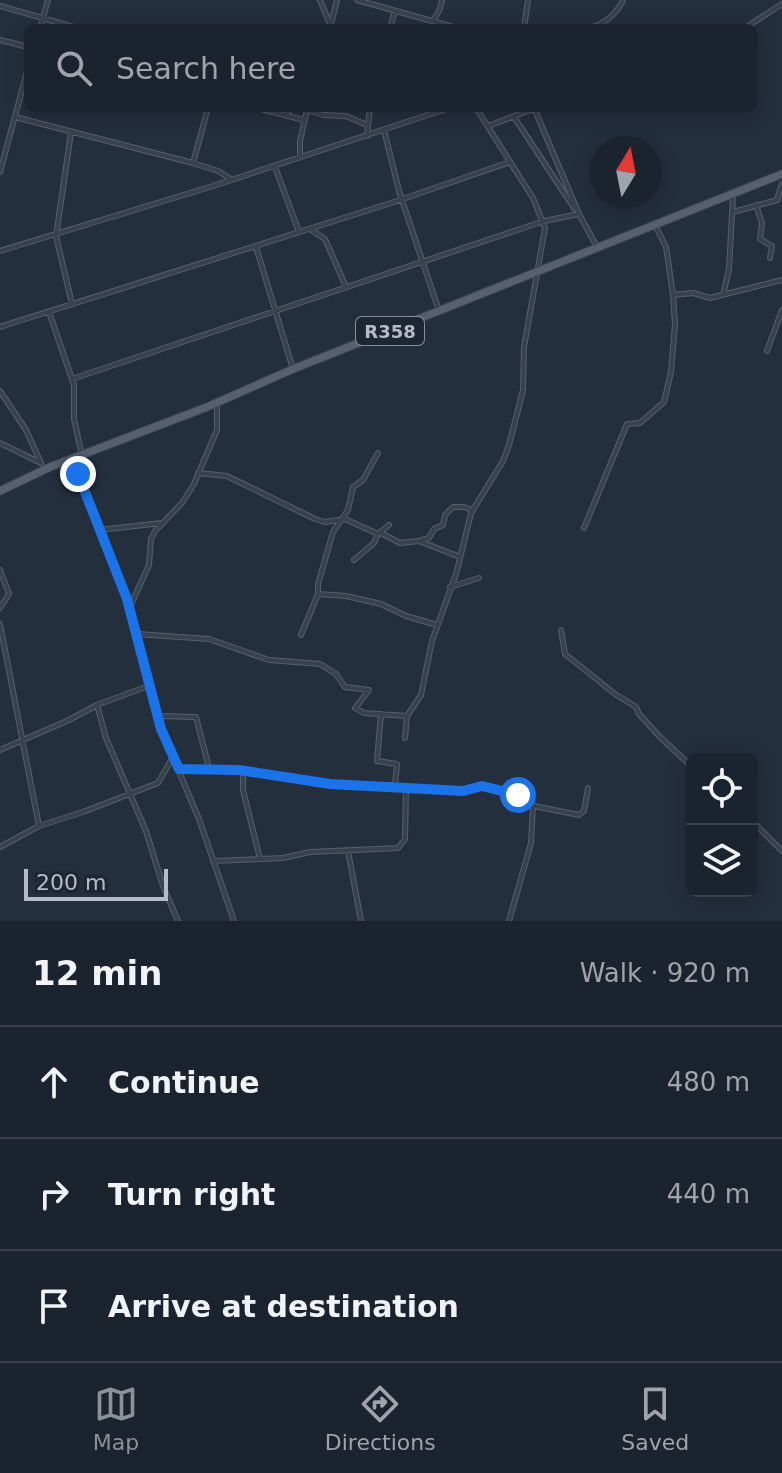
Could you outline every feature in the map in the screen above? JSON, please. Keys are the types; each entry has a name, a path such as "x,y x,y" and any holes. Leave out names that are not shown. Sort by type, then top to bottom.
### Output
{"main road":[{"name":"R358","path":"0,491 50,467 217,403 293,369 782,174"}],"street":[{"path":"41,24 48,0"},
{"path":"320,0 329,24"},
{"path":"331,24 337,0"},
{"path":"357,0 440,24"},
{"path":"433,21 442,0"},
{"path":"525,24 528,0"},
{"path":"601,24 616,12 623,0"},
{"path":"751,24 782,4"},
{"path":"0,6 62,24"},
{"path":"391,24 395,10"},
{"path":"0,40 24,46"},
{"path":"0,172 2,155 24,83"},
{"path":"193,163 207,112"},
{"path":"273,112 304,120"},
{"path":"285,115 288,112"},
{"path":"300,157 306,112"},
{"path":"315,112 346,116 364,121 367,125"},
{"path":"367,136 369,112"},
{"path":"0,251 56,236 435,112"},
{"path":"405,738 407,716 422,694 430,649 472,510 503,461 509,445 524,386 524,347 544,221 479,112"},
{"path":"488,126 526,112"},
{"path":"537,112 578,214"},
{"path":"15,117 193,163 218,171 231,180"},
{"path":"514,117 597,247"},
{"path":"384,130 439,311"},
{"path":"71,133 56,236 72,304"},
{"path":"0,327 256,247 510,162"},
{"path":"275,166 299,232"},
{"path":"733,212 777,200 782,184"},
{"path":"723,295 729,269 733,193"},
{"path":"756,205 762,223 760,238 772,243 770,258"},
{"path":"72,379 544,221 578,214"},
{"path":"584,528 627,424 640,423 666,398 675,329 673,295 666,247 655,225"},
{"path":"310,229 325,239 346,287"},
{"path":"256,247 293,369"},
{"path":"673,295 694,293 709,298 782,280"},
{"path":"767,351 782,310"},
{"path":"49,312 75,391 74,419 82,456"},
{"path":"0,391 26,430 41,463"},
{"path":"130,607 149,565 151,539 182,503 217,430 217,403"},
{"path":"0,443 50,467"},
{"path":"301,635 318,594 333,532 348,510 353,487 363,480 378,453"},
{"path":"71,460 130,607 164,736 199,819 234,921"},
{"path":"198,473 234,479 323,522 340,518 400,543 429,538 434,529 443,525 445,515 453,507 472,510"},
{"path":"99,530 164,523"},
{"path":"354,560 389,525"},
{"path":"419,541 460,557"},
{"path":"0,570 9,596 0,608"},
{"path":"450,587 479,578"},
{"path":"318,594 346,596 381,604 406,616 437,625"},
{"path":"0,624 39,826"},
{"path":"561,630 565,654 636,707 660,737 686,761"},
{"path":"137,634 209,639 269,660 327,666 345,687 369,690 355,708 363,713 407,716"},
{"path":"0,750 97,705 151,685"},
{"path":"97,705 106,738 178,921"},
{"path":"381,714 377,761 397,764 395,785"},
{"path":"159,716 196,718 209,768"},
{"path":"0,847 39,826 158,783 173,757"},
{"path":"179,769 243,770 330,784 395,785 463,791 486,786 525,796 533,805 582,815 588,788"},
{"path":"243,770 243,790 260,859"},
{"path":"213,861 398,848 405,839 406,786"},
{"path":"509,921 531,843 533,805"},
{"path":"756,825 782,851"},
{"path":"348,851 361,921"},
{"path":"513,910 517,921"}],"route":[{"path":"78,474 135,622 161,729 179,769 243,770 330,784 395,785 463,791 486,786 518,795"}]}
